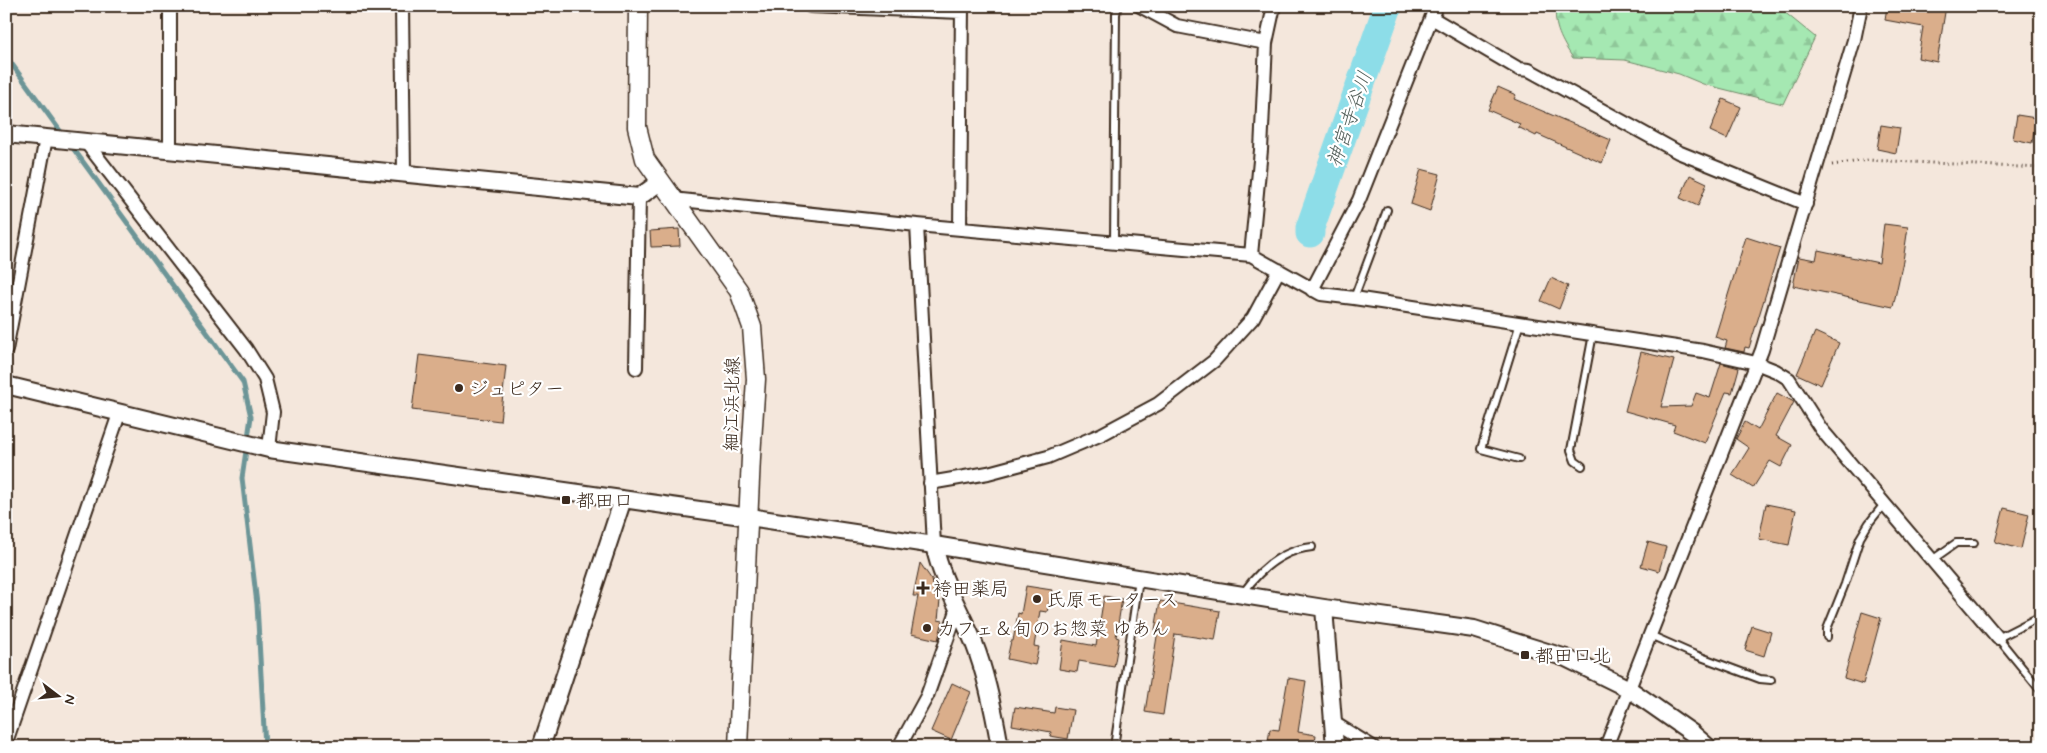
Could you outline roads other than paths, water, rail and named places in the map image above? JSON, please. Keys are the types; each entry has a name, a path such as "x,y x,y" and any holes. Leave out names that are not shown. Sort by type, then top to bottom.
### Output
{"main road":[{"name":"細江浜北線","path":"638,6 637,127 645,159 739,291 752,327 756,379 738,747"}],"street":[{"path":"170,6 170,150"},
{"path":"402,6 404,173"},
{"path":"810,6 962,9 960,229"},
{"path":"1140,6 1177,26 1266,43"},
{"path":"1251,255 1261,150 1266,43 1274,6"},
{"path":"1606,747 1648,634 1756,363 1806,204 1854,40 1860,6"},
{"path":"1312,290 1359,200 1434,12 1519,69 1529,70 1678,152 1806,204"},
{"path":"6,134 639,197 660,182"},
{"path":"6,350 49,138"},
{"path":"81,141 246,349 265,379 273,412 265,448"},
{"path":"636,368 639,197"},
{"path":"672,199 917,226 1251,255 1321,294 1703,350 1756,363 1776,371 1789,379 1820,429 1998,638"},
{"path":"917,226 934,544 938,564 978,654 992,703 1000,747"},
{"path":"930,483 988,473 1048,458 1102,434 1158,404 1214,361 1253,318 1279,270"},
{"path":"6,385 265,448 934,544 1324,608 1474,629 1566,658 1629,689 1692,733 1708,747"},
{"path":"6,742 119,414"},
{"path":"541,747 623,499"},
{"path":"899,747 928,696 958,608"},
{"path":"1324,608 1335,747"},
{"path":"1334,723 1373,747"}],"lane":[{"path":"1114,242 1116,14 1118,6"},
{"path":"1354,298 1387,210"},
{"path":"1519,459 1481,449 1520,322"},
{"path":"1582,466 1575,461 1571,450 1593,333"},
{"path":"1827,636 1827,629 1845,584 1860,538 1884,504"},
{"path":"1932,560 1956,543 1974,543"},
{"path":"1242,595 1276,558 1301,548 1312,547"},
{"path":"1114,747 1139,578"},
{"path":"2041,616 1998,638 2041,691"},
{"path":"1648,634 1692,654 1760,680 1771,680"}],"waterway":[{"name":"神宮寺谷川","path":"1310,233 1310,228 1388,6"},
{"path":"6,56 63,135"},
{"path":"70,144 243,382 251,417 242,478 257,604 265,747"}],"place":[{"name":"ジュピター","path":"459,388"},
{"name":"都田口","path":"566,500"},
{"name":"袴田薬局","path":"923,588"},
{"name":"氏原モータース","path":"1037,599"},
{"name":"カフェ＆旬のお惣菜 ゆあん","path":"927,628"},
{"name":"都田口北","path":"1525,655"}]}
